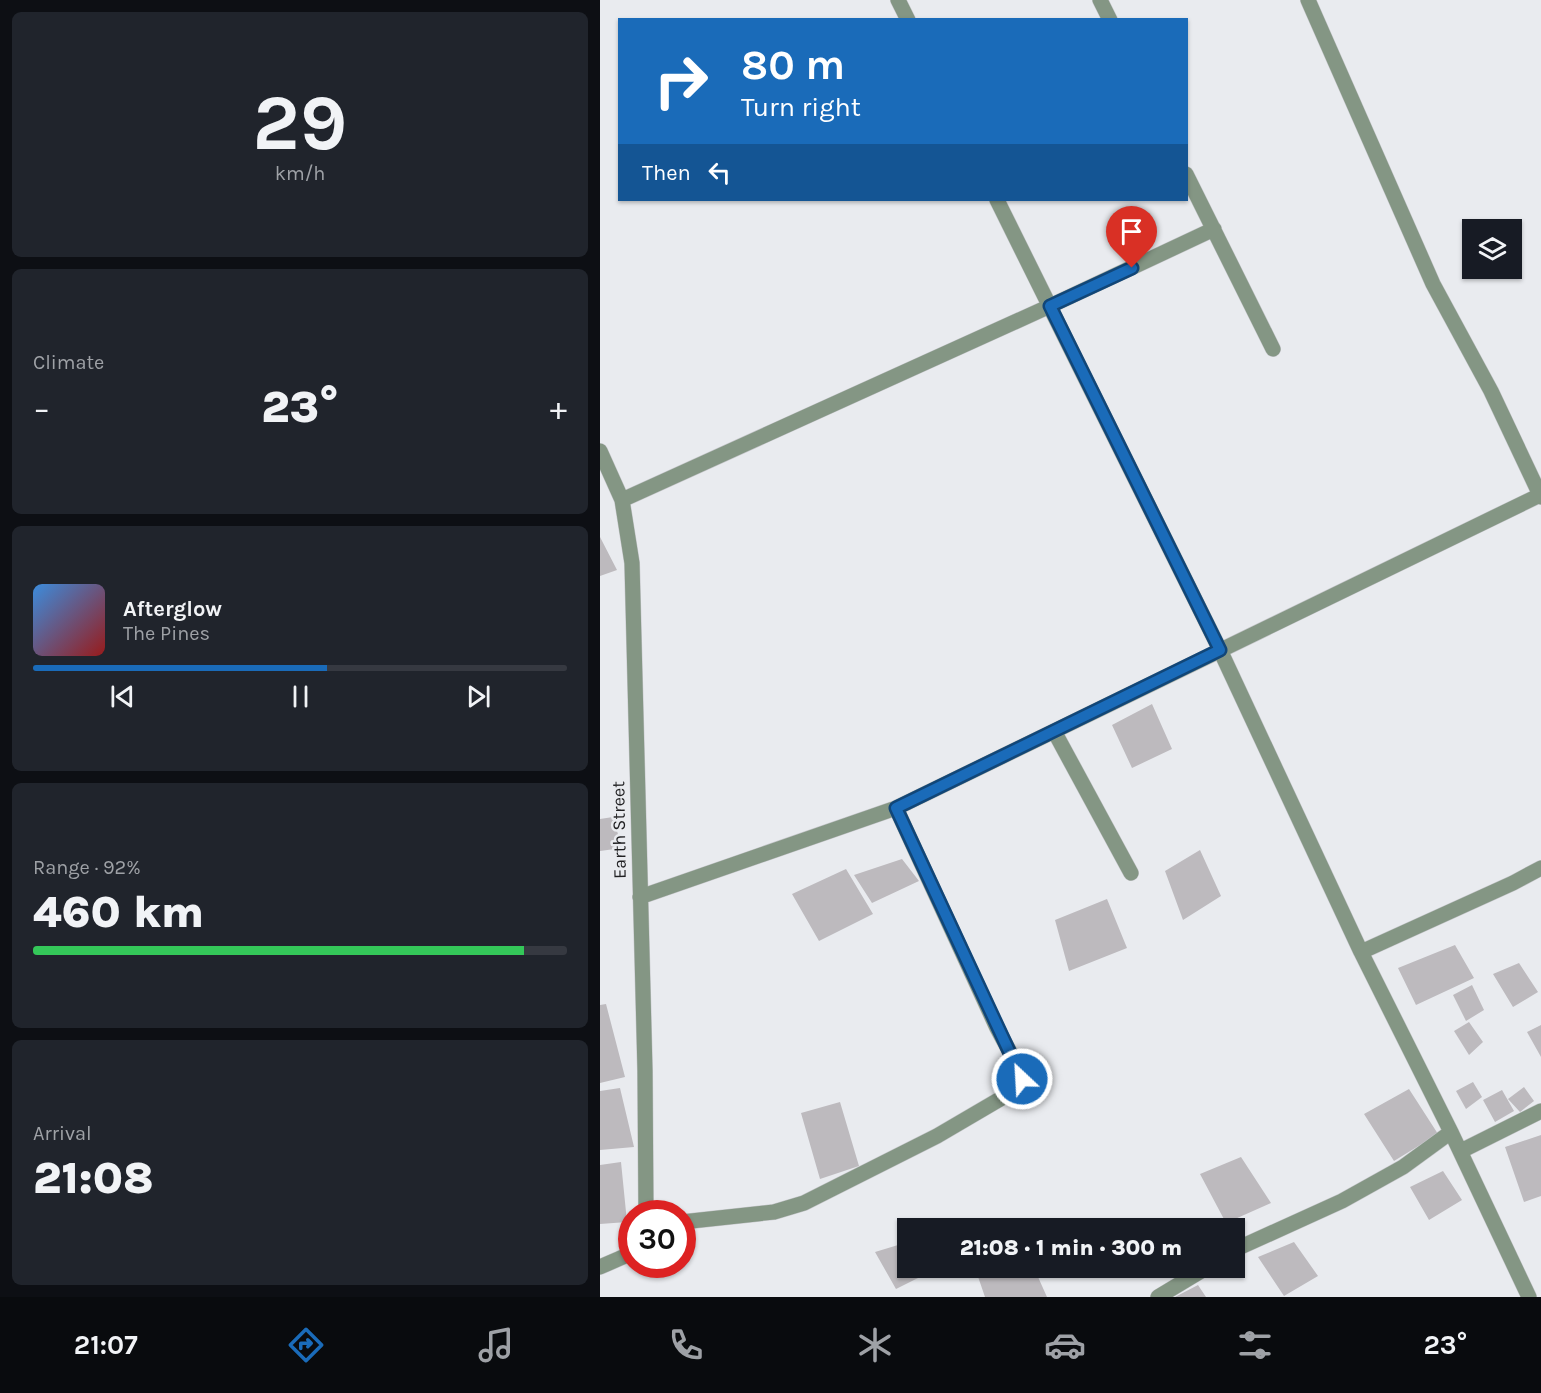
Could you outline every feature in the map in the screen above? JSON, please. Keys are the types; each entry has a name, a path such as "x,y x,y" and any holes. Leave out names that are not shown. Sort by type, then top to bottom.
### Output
{"street":[{"path":"898,0 907,18"},
{"path":"1100,0 1109,18"},
{"path":"640,897 896,808 1541,496 1491,391 1433,284 1308,0"},
{"path":"1188,178 1273,349"},
{"path":"998,201 1220,650 1361,952 1461,1151 1529,1297"},
{"path":"622,500 1214,229"},
{"name":"Earth Street","path":"600,451 622,500 632,563 646,1200"},
{"path":"1054,731 1131,873"},
{"path":"696,1221 763,1214 804,1203 937,1136 1019,1088 1020,1071 997,1028 896,808"},
{"path":"1361,952 1541,868"},
{"path":"1461,1151 1541,1111"},
{"path":"1245,1245 1342,1201 1403,1167 1451,1131"},
{"path":"600,1267 618,1259"},
{"path":"1158,1297 1189,1278"}],"building":[{"path":"600,537 617,570 600,576"},
{"path":"1152,704 1172,749 1132,768 1112,725"},
{"path":"613,817 622,848 600,851 600,819"},
{"path":"1200,850 1221,896 1183,920 1165,871"},
{"path":"902,859 919,881 872,903 854,875"},
{"path":"846,869 873,914 819,941 792,894"},
{"path":"1107,899 1127,948 1069,971 1055,920"},
{"path":"1455,945 1474,978 1416,1005 1398,968"},
{"path":"1519,963 1538,992 1513,1007 1493,974"},
{"path":"1472,985 1484,1010 1466,1021 1453,995"},
{"path":"606,1004 625,1077 600,1083 600,1005"},
{"path":"1469,1022 1483,1042 1469,1055 1454,1031"},
{"path":"1541,1025 1541,1057 1527,1032"},
{"path":"1473,1082 1482,1097 1466,1109 1456,1091"},
{"path":"1524,1087 1534,1101 1520,1112 1508,1099"},
{"path":"620,1088 634,1147 600,1150 600,1091"},
{"path":"1409,1089 1438,1134 1394,1161 1364,1114"},
{"path":"1502,1090 1514,1111 1495,1122 1483,1100"},
{"path":"840,1102 859,1166 820,1179 801,1113"},
{"path":"1541,1135 1541,1196 1524,1202 1505,1147"},
{"path":"1241,1157 1271,1203 1237,1218 1223,1218 1200,1174"},
{"path":"621,1162 625,1200 618,1200 618,1223 600,1224 600,1165"},
{"path":"1443,1171 1462,1200 1429,1220 1410,1187"},
{"path":"1294,1242 1318,1276 1284,1296 1258,1257"},
{"path":"897,1245 897,1278 918,1278 896,1289 875,1252"},
{"path":"978,1278 1038,1278 1047,1297 985,1297"},
{"path":"1198,1285 1206,1297 1175,1297"}],"route":[{"path":"1022,1079 896,808 1220,650 1050,306 1132,268"}]}
